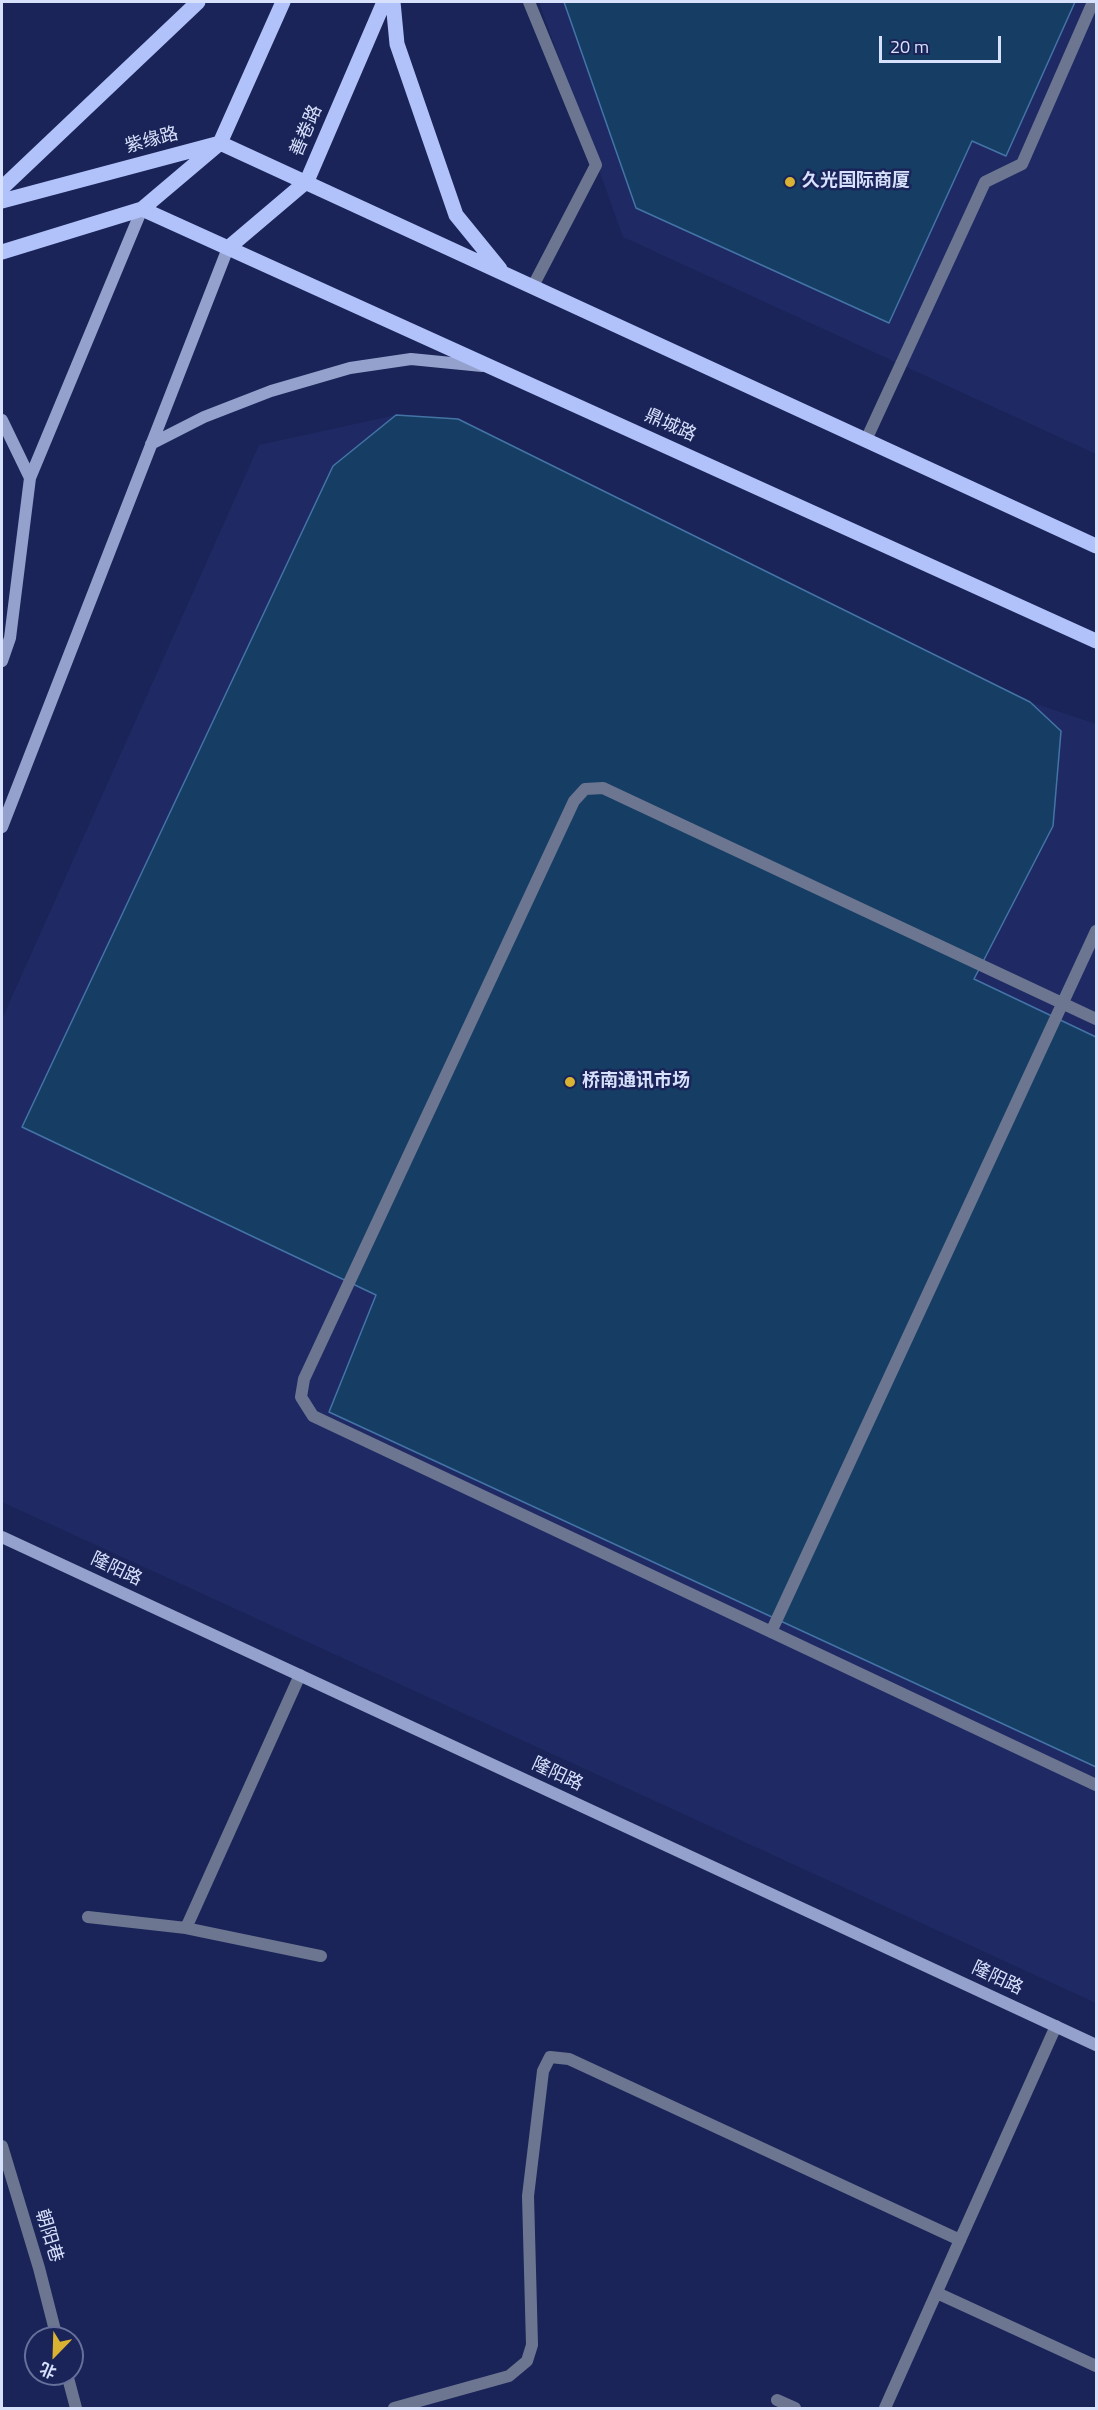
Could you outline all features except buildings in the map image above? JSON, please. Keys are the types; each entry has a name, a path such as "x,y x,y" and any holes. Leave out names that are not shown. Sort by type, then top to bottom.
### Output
{"main road":[{"path":"2,188 198,2"},
{"path":"2,252 141,209 220,143 283,2"},
{"name":"善卷路","path":"228,248 307,182 384,2"},
{"path":"393,2 397,44 456,215 502,272"},
{"path":"220,143 1096,546"},
{"name":"紫缘路","path":"2,201 220,143"},
{"path":"2,826 228,248 141,209"},
{"path":"2,661 10,639 30,478 141,209"},
{"name":"鼎城路","path":"228,248 1096,641"},
{"path":"151,444 204,417 271,391 350,368 411,358 491,366"},
{"path":"2,420 30,478"},
{"name":"隆阳路","path":"2,1537 1096,2045"}],"street":[{"path":"529,2 596,165 533,286"},
{"path":"866,440 985,182 1022,164 1093,2"},
{"path":"1096,1019 603,788 585,789 574,801 309,1368 304,1379 301,1397 313,1416 1096,1785"},
{"path":"771,1632 1096,931"},
{"path":"186,1928 300,1675"},
{"path":"88,1917 186,1928 321,1956"},
{"path":"885,2409 1056,2026"},
{"path":"394,2409 509,2376 527,2361 532,2345 528,2196 543,2071 550,2057 569,2060 960,2240"},
{"name":"朝阳巷","path":"2,2146 54,2326"},
{"path":"937,2293 1096,2366"},
{"path":"70,2386 75,2409"},
{"path":"777,2400 795,2409"}],"shaded area":[{"name":"久光国际商厦","path":"539,2 1096,2 1096,454 623,237"},
{"name":"桥南通讯市场","path":"396,415 458,419 1030,702 1096,724 1096,2003 2,1502 2,1019 259,445"}],"place":[{"name":"久光国际商厦","path":"790,182"},
{"name":"桥南通讯市场","path":"570,1082"}]}
